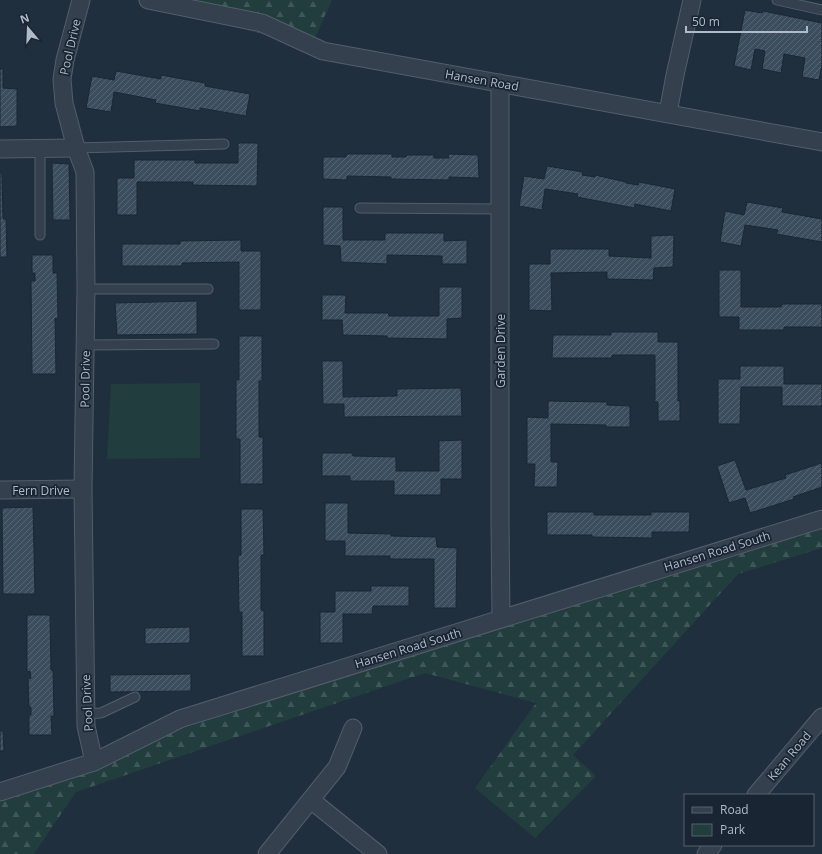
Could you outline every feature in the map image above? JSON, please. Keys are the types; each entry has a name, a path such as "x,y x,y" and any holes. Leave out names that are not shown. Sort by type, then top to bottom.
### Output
{"street":[{"name":"Pool Drive","path":"81,0 65,60 62,79 64,103 84,172 86,345 83,489 86,726 94,762"},
{"name":"Hansen Road","path":"148,0 262,23 323,51 822,142"},
{"path":"668,113 692,0"},
{"name":"Garden Drive","path":"500,83 501,618"},
{"path":"0,149 76,148"},
{"name":"Fern Drive","path":"0,490 83,489"},
{"name":"Hansen Road South","path":"0,792 94,762 180,719 822,519"},
{"name":"Kean Road","path":"757,794 822,717"},
{"path":"267,854 338,767 353,728"},
{"path":"311,800 378,854"},
{"path":"706,854 712,846"}],"lane":[{"path":"777,0 822,10"},
{"path":"76,148 224,144"},
{"path":"40,149 40,235"},
{"path":"360,208 500,209"},
{"path":"86,289 208,289"},
{"path":"86,345 214,344"},
{"path":"86,714 101,713 134,697"}],"green space":[{"path":"134,0 332,0 311,47"},
{"path":"200,383 200,458 107,459 111,384"},
{"path":"822,518 822,548 738,574 573,755 596,776 535,838 475,788 536,703 425,673 76,792 34,854 0,854 0,789"}],"building":[{"path":"745,10 762,13 763,11 822,23 822,65 819,80 802,77 805,58 784,54 781,73 762,69 765,51 755,49 751,70 734,66"},
{"path":"0,69 3,69 3,88 17,89 17,126 0,127"},
{"path":"116,71 161,79 161,75 205,83 205,86 250,94 246,116 200,108 200,111 155,103 156,100 114,92 111,112 86,108 92,76 114,80"},
{"path":"238,143 258,143 257,186 193,185 193,182 137,182 137,215 117,215 117,178 134,178 134,160 195,160 195,163 238,163"},
{"path":"347,154 392,154 392,157 406,157 407,155 434,155 434,158 449,158 448,154 478,155 479,178 449,177 449,180 391,179 391,177 347,176 347,180 323,179 323,157 346,157"},
{"path":"52,163 69,164 70,220 53,220"},
{"path":"547,166 583,172 582,175 595,177 595,175 626,183 638,185 639,182 675,189 671,211 635,204 634,208 577,197 578,194 545,189 542,210 519,206 524,176 544,179"},
{"path":"0,173 2,173 3,219 6,219 7,257 0,257"},
{"path":"747,202 783,208 782,212 822,219 822,242 776,234 778,230 745,225 741,246 720,242 725,211 744,215"},
{"path":"323,207 343,207 343,240 385,240 385,233 444,233 444,241 467,240 467,264 442,264 442,256 387,255 387,264 341,262 340,246 323,245"},
{"path":"674,235 673,267 654,268 653,280 607,279 607,272 551,273 552,311 529,310 529,264 550,264 550,249 609,249 609,256 651,258 651,236"},
{"path":"241,240 241,251 261,251 261,310 239,310 239,262 182,263 182,266 122,266 122,244 180,244 180,241"},
{"path":"32,255 53,255 53,273 57,273 58,319 55,318 56,374 32,374 31,281 35,281 35,273 32,273"},
{"path":"719,270 741,270 741,307 781,307 782,304 822,304 822,327 784,327 784,330 739,330 739,317 719,317"},
{"path":"439,287 462,287 462,318 447,319 447,339 387,338 387,336 343,335 342,320 322,320 322,295 346,295 345,313 388,313 389,316 439,316"},
{"path":"197,301 197,334 117,335 115,303"},
{"path":"611,332 658,332 658,342 678,342 678,401 680,401 680,421 658,421 658,402 655,402 655,355 612,355 612,358 552,358 553,335 611,335"},
{"path":"239,336 262,336 262,381 259,381 259,437 263,437 263,484 240,484 240,439 236,439 236,380 239,380"},
{"path":"322,361 343,361 343,397 397,396 397,389 461,388 462,416 344,417 344,404 323,404"},
{"path":"740,366 784,366 784,384 822,384 822,406 782,406 782,387 741,387 740,424 718,424 718,379 740,379"},
{"path":"548,401 607,402 607,405 630,406 630,427 551,424 551,462 558,462 557,487 534,487 535,464 527,464 527,417 548,418"},
{"path":"462,440 462,479 441,479 441,495 394,495 394,481 350,481 350,476 322,476 322,453 352,453 353,456 396,457 396,471 439,471 439,441"},
{"path":"735,460 746,490 786,478 785,475 822,463 822,487 793,497 794,499 750,513 745,498 729,503 717,466"},
{"path":"325,503 348,503 348,533 436,537 437,547 457,548 456,608 434,608 434,559 390,559 390,556 345,556 345,541 325,541"},
{"path":"33,507 35,594 3,594 2,508"},
{"path":"241,509 263,509 264,555 261,555 261,610 264,611 264,656 242,656 242,612 239,612 238,555 241,555"},
{"path":"547,512 594,512 594,515 651,515 651,512 690,512 689,532 652,532 652,538 592,537 592,535 547,535"},
{"path":"371,586 409,586 409,606 373,606 372,614 343,614 343,643 320,643 320,612 335,612 335,591 371,591"},
{"path":"27,615 50,615 54,716 51,716 52,735 29,735 29,715 31,715 31,707 29,707 28,679 31,678 30,671 27,672"},
{"path":"190,627 190,643 145,644 145,628"},
{"path":"191,674 191,691 110,692 110,675"},
{"path":"0,731 3,731 4,751 0,751"}]}
